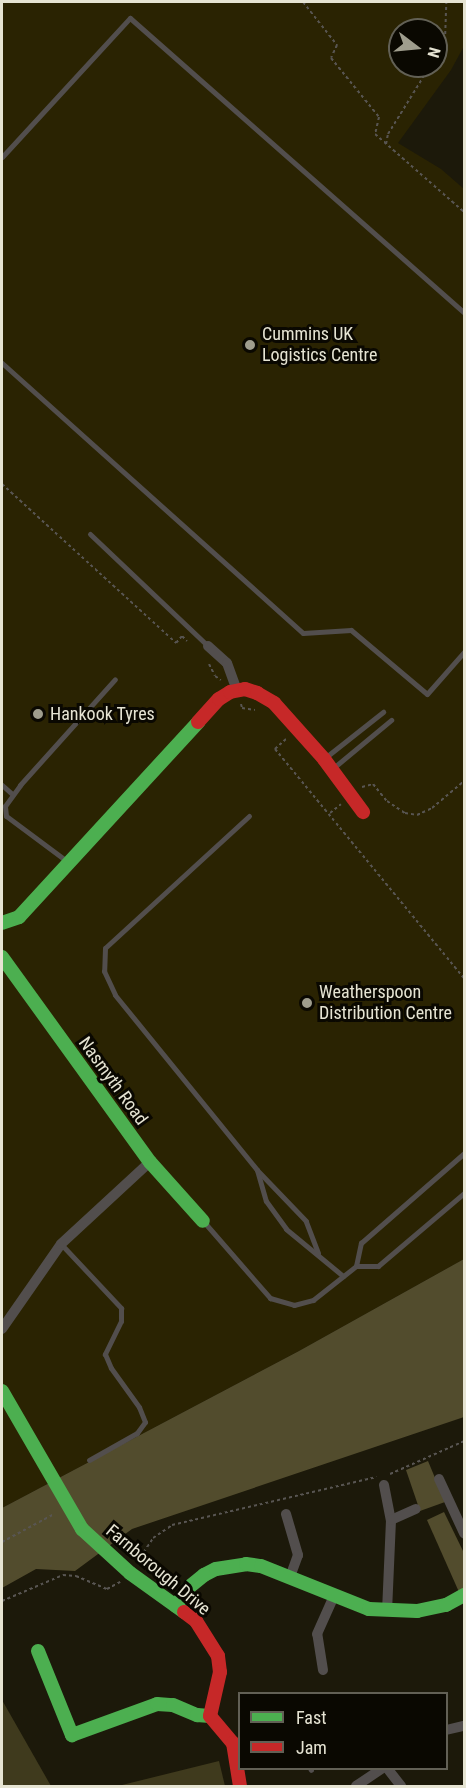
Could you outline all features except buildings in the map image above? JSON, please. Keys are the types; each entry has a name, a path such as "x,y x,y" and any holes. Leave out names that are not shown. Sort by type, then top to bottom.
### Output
{"street":[{"path":"208,646 228,663 237,690"},
{"path":"2,923 19,917 219,699 237,690 258,693 274,704 328,764 363,812"},
{"name":"Nasmyth Road","path":"2,957 150,1162 203,1221"},
{"path":"2,1329 61,1244 150,1162"},
{"name":"Farnborough Drive","path":"2,1391 67,1507 82,1528 130,1573 196,1621 218,1656 218,1688 210,1716"},
{"path":"439,1479 465,1533"},
{"path":"384,1485 391,1520 387,1611"},
{"path":"391,1520 416,1509"},
{"path":"286,1514 298,1555 290,1577"},
{"path":"176,1606 188,1588 204,1575 216,1569 246,1564 261,1566 369,1609 417,1611 446,1605 465,1596"},
{"path":"323,1670 317,1634 334,1596"},
{"path":"38,1651 72,1735 157,1704 173,1705 197,1715 210,1716 233,1743 240,1786"},
{"path":"448,1730 465,1726"},
{"path":"357,1786 382,1770"},
{"path":"387,1770 401,1786"}],"lane":[{"path":"2,157 130,18 465,312"},
{"path":"2,363 303,633 351,630 427,694 465,652"},
{"path":"90,534 208,646"},
{"path":"70,863 4,816 5,806 12,794 115,679"},
{"path":"328,764 383,712"},
{"path":"328,764 391,720"},
{"path":"2,785 12,794"},
{"path":"249,816 105,948 104,971 115,996 257,1170 306,1221 318,1253"},
{"path":"356,1266 361,1244 465,1153"},
{"path":"257,1170 266,1201 286,1229 318,1253 343,1276"},
{"path":"203,1221 270,1298 294,1305 313,1300 356,1266 378,1266 465,1193"},
{"path":"61,1244 121,1308 121,1321 105,1354 111,1368 139,1407 145,1422 137,1433 89,1460"}],"path":[{"path":"303,2 337,45 331,58 379,117 375,134 465,212"},
{"path":"446,2 446,18"},
{"path":"387,144 388,135 423,78"},
{"path":"2,484 176,643 182,636 190,644"},
{"path":"206,658 214,676 237,690 242,708 254,708 262,714"},
{"path":"282,732 287,739 275,749 465,978"},
{"path":"330,813 365,785 373,784 387,801 405,813 417,815 432,808 465,781"},
{"path":"2,1601 63,1575 76,1576 107,1589 116,1586 130,1573 153,1538 172,1525 394,1473 465,1441"},
{"path":"2,1542 67,1507"}],"shaded area":[{"path":"2,2 464,2 464,46 448,74 448,18 388,18 388,78 445,78 398,143 441,169 464,189 464,1259 299,1351 2,1508"},
{"path":"464,1259 464,1417 132,1529 75,1571 36,1569 2,1588 2,1508 299,1351"},
{"path":"428,1461 445,1502 420,1511 406,1470"},
{"path":"444,1512 464,1553 464,1590 459,1592 427,1520"},
{"path":"2,1700 51,1786 2,1786"},
{"path":"219,1761 225,1786 118,1786"}],"traffic: fast":[{"path":"2,923 19,917 198,722"},
{"path":"2,957 150,1162 203,1221"},
{"path":"2,1391 82,1529 130,1573 184,1612"},
{"path":"176,1606 188,1588 204,1575 216,1569 246,1564 261,1566 369,1609 417,1611 446,1605 464,1595"},
{"path":"38,1651 72,1735 157,1704 173,1705 197,1715 210,1716"}],"traffic: jam":[{"path":"198,722 219,699 230,692 245,689 257,693 274,703 324,759 363,812"},
{"path":"184,1612 196,1621 218,1656 220,1672 210,1716 233,1743 240,1786"}],"place":[{"name":"Cummins UK Logistics Centre","path":"250,345"},
{"name":"Hankook Tyres","path":"38,714"},
{"name":"Weatherspoon Distribution Centre","path":"307,1003"}]}
